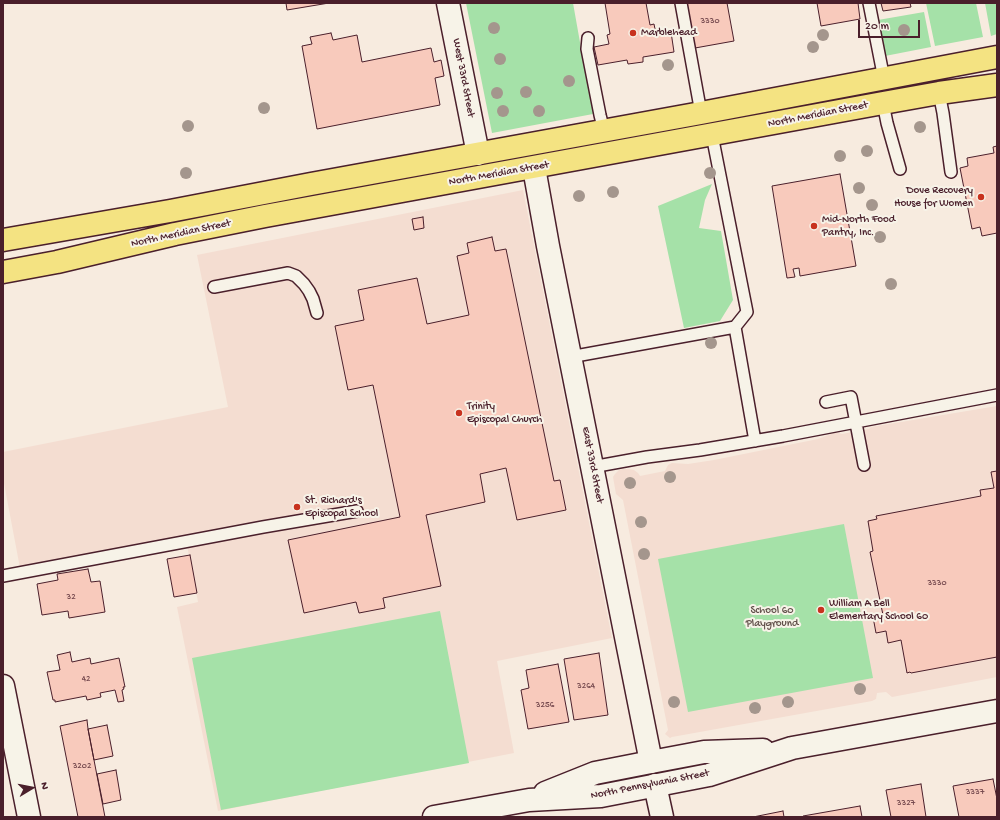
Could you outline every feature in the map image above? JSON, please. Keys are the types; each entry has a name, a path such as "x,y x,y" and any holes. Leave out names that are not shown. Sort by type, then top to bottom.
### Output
{"main road":[{"name":"North Meridian Street","path":"3,240 170,211 997,57"},
{"name":"North Meridian Street","path":"3,272 195,230 883,103 997,84"}],"street":[{"name":"West 33rd Street","path":"448,3 478,154"},
{"name":"East 33rd Street","path":"534,168 548,246 651,762"},
{"path":"3,686 29,817"},
{"name":"North Pennsylvania Street","path":"529,800 596,773 651,762 704,752 792,748 997,711"},
{"name":"North Pennsylvania Street","path":"434,817 529,800 601,796 709,775 792,748"},
{"path":"655,785 662,817"}],"lane":[{"path":"680,3 701,113"},
{"path":"869,3 884,79"},
{"path":"588,38 587,49 604,131"},
{"path":"939,93 951,172"},
{"path":"883,103 887,124 900,169"},
{"path":"570,357 735,327 747,312 712,135"},
{"path":"214,287 288,273 296,276 304,284 313,299 317,313"},
{"path":"735,327 755,441"},
{"path":"592,467 647,457 755,441 997,395"},
{"path":"826,402 851,397 864,466"},
{"path":"3,576 263,527 357,511"}],"shaded area":[{"name":"St. Richard's Episcopal School","path":"523,190 612,638 497,661 514,753 218,811 177,607 198,602 185,535 20,568 3,478 3,452 228,407 197,255"},
{"name":"William A Bell Elementary School 60","path":"997,406 997,677 892,697 886,692 877,693 876,699 872,701 670,738 665,734 668,730 623,500 616,494 613,477 619,470 634,470 640,476 665,471 668,465 672,463 688,464 714,460 818,439 834,433 842,434 869,429 871,427"}],"green space":[{"path":"466,3 573,3 581,51 594,110 593,114 492,133"},
{"path":"926,3 976,3 983,37 935,46"},
{"path":"985,3 997,3 997,34 991,36"},
{"path":"924,12 931,47 885,56 878,20"},
{"path":"712,184 705,200 699,228 721,231 733,300 720,321 684,328 658,206"},
{"name":"School 60 Playground","path":"844,524 873,678 688,712 658,559"},
{"path":"440,611 469,763 221,810 192,658"}],"building":[{"path":"286,3 329,3 287,10"},
{"name":"Marblehead","path":"605,3 646,3 650,25 654,24 656,34 671,32 674,52 643,57 643,62 628,64 627,60 598,65 594,47 609,44 607,35 610,34"},
{"path":"686,3 727,3 734,41 695,48"},
{"path":"817,3 858,3 860,19 821,26"},
{"path":"881,3 910,3 911,7 883,11"},
{"path":"331,33 333,40 357,35 362,62 431,48 434,62 441,60 444,76 435,78 440,105 317,129 302,46 312,44 310,37"},
{"name":"Dove Recovery House for Women","path":"997,146 997,233 982,236 980,227 972,229 960,168 968,166 967,158 994,153 993,147"},
{"name":"Mid-North Food Pantry, Inc.","path":"840,174 856,266 800,276 799,268 793,269 795,277 787,278 772,186"},
{"path":"423,217 424,228 414,230 412,219"},
{"name":"Trinity Episcopal Church","path":"492,237 495,251 506,249 554,481 560,480 566,510 517,520 506,468 480,474 485,502 426,515 441,586 383,598 385,608 359,613 356,602 304,613 288,540 400,517 373,385 348,390 335,326 364,320 358,290 417,278 427,324 469,315 457,256 469,253 467,243"},
{"name":"William A Bell Elementary School 60","path":"997,471 997,657 907,673 901,640 888,643 886,631 876,633 873,617 883,615 870,552 873,551 868,521 877,519 876,516 981,496 980,490 994,488 991,472"},
{"path":"190,555 197,593 174,597 167,559"},
{"path":"88,569 91,582 100,581 105,612 69,618 68,611 42,615 37,584 58,580 57,574"},
{"path":"70,652 72,662 90,658 91,664 119,658 125,687 123,687 124,689 122,690 124,701 118,702 115,690 100,693 101,697 87,700 86,696 55,702 55,700 53,700 47,672 60,670 57,655"},
{"path":"599,653 608,715 574,720 564,659"},
{"path":"558,664 569,722 528,729 521,690 529,688 526,670"},
{"path":"87,720 105,817 78,817 60,726"},
{"path":"107,725 113,756 94,760 88,729"},
{"path":"116,770 121,800 103,804 97,774"},
{"path":"993,779 997,799 997,817 959,817 953,786"},
{"path":"921,784 926,817 891,817 886,790"},
{"path":"860,806 862,817 803,817 803,816"},
{"path":"783,811 784,817 753,817"}],"place":[{"name":"Marblehead","path":"633,33"},
{"name":"Dove Recovery House for Women","path":"981,197"},
{"name":"Mid-North Food Pantry, Inc.","path":"814,226"},
{"name":"Trinity Episcopal Church","path":"459,413"},
{"name":"St. Richard's Episcopal School","path":"297,507"},
{"name":"William A Bell Elementary School 60","path":"821,610"}]}
